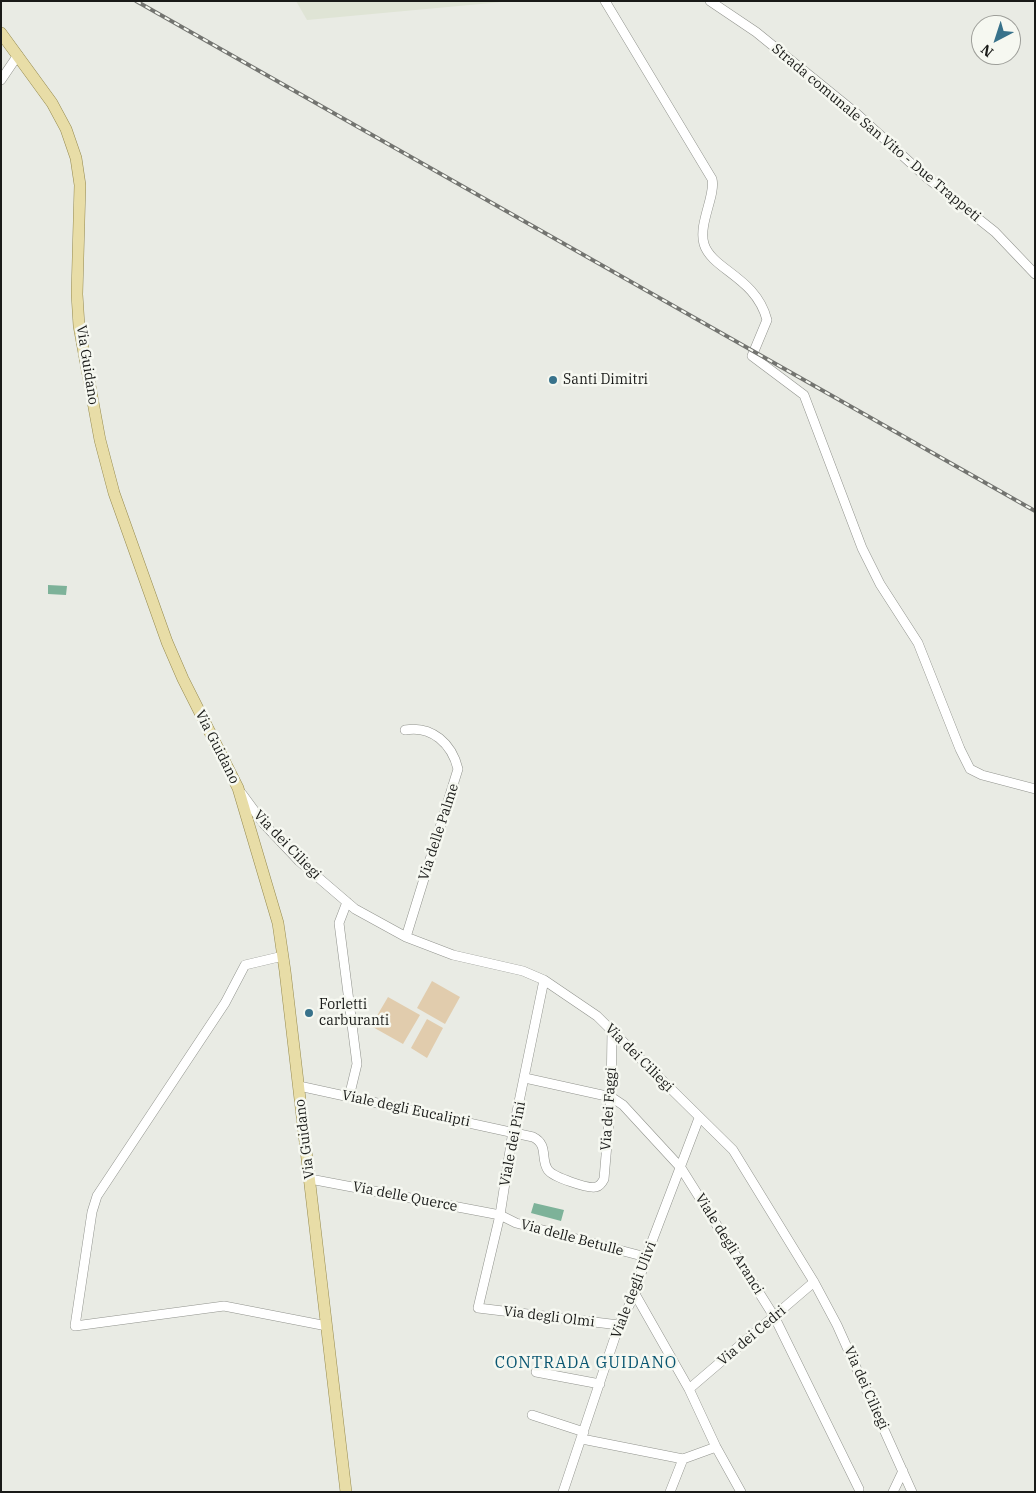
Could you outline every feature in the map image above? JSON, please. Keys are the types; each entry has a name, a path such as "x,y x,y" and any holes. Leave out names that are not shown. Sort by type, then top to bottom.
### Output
{"main road":[{"name":"Via Guidano","path":"1,33 52,103 66,129 76,158 80,185 79,326 100,440 114,493 167,642 183,679 238,788 278,923 310,1178 346,1492"}],"street":[{"path":"605,1 712,179 704,229 704,244 714,257 752,289 760,300 767,320 752,356 804,395 862,548 880,584 918,643 960,749 970,768 982,775 1035,789"},
{"name":"Strada comunale San Vito - Due Trappeti","path":"710,1 764,38 857,114 926,177 994,232 1035,274"},
{"path":"1,80 18,55"},
{"name":"Via delle Palme","path":"405,730 421,729 442,740 450,749 458,769 406,937"},
{"name":"Via dei Ciliegi","path":"238,788 264,824 299,861 355,909 406,937 453,955 523,971 544,980 597,1016 733,1150 814,1282 841,1334 912,1492"},
{"path":"347,902 339,923 357,1064 349,1097"},
{"path":"283,956 245,965 225,1003 97,1196 92,1212 75,1326 224,1306 327,1326"},
{"name":"Viale dei Pini","path":"478,1308 500,1215 513,1131 544,980"},
{"name":"Via dei Faggi","path":"600,1185 604,1179 611,1097 612,1031"},
{"name":"Viale degli Aranci","path":"525,1078 611,1097 623,1105 681,1168 775,1318 859,1489"},
{"name":"Viale degli Eucalipti","path":"299,1086 504,1131 513,1131 540,1140 548,1170 554,1175 587,1187 600,1185"},
{"name":"Viale degli Ulivi","path":"562,1492 619,1326 635,1294 646,1257 700,1118"},
{"name":"Via delle Querce","path":"310,1178 500,1215"},
{"name":"Via delle Betulle","path":"500,1215 516,1223 646,1257"},
{"name":"Via dei Cedri","path":"689,1390 775,1318 814,1282"},
{"path":"635,1294 689,1390 716,1447 741,1492"},
{"name":"Via degli Olmi","path":"478,1308 619,1326"},
{"path":"536,1372 600,1384"},
{"path":"532,1415 583,1435 683,1459 716,1447"},
{"path":"670,1492 683,1459"},
{"path":"892,1492 903,1471"}],"shaded area":[{"path":"296,1 513,1 307,20"},
{"path":"48,585 67,586 66,595 48,594"},
{"path":"432,981 460,997 445,1024 417,1008"},
{"path":"388,997 420,1015 403,1044 371,1026"},
{"path":"427,1019 443,1028 427,1058 411,1048"},
{"path":"534,1203 564,1210 561,1221 531,1213"}],"railway":[{"path":"136,1 1035,511"}],"place":[{"name":"Santi Dimitri","path":"553,380"},
{"name":"Forletti carburanti","path":"309,1013"}],"district":[{"name":"CONTRADA GUIDANO","path":"586,1363"}]}
